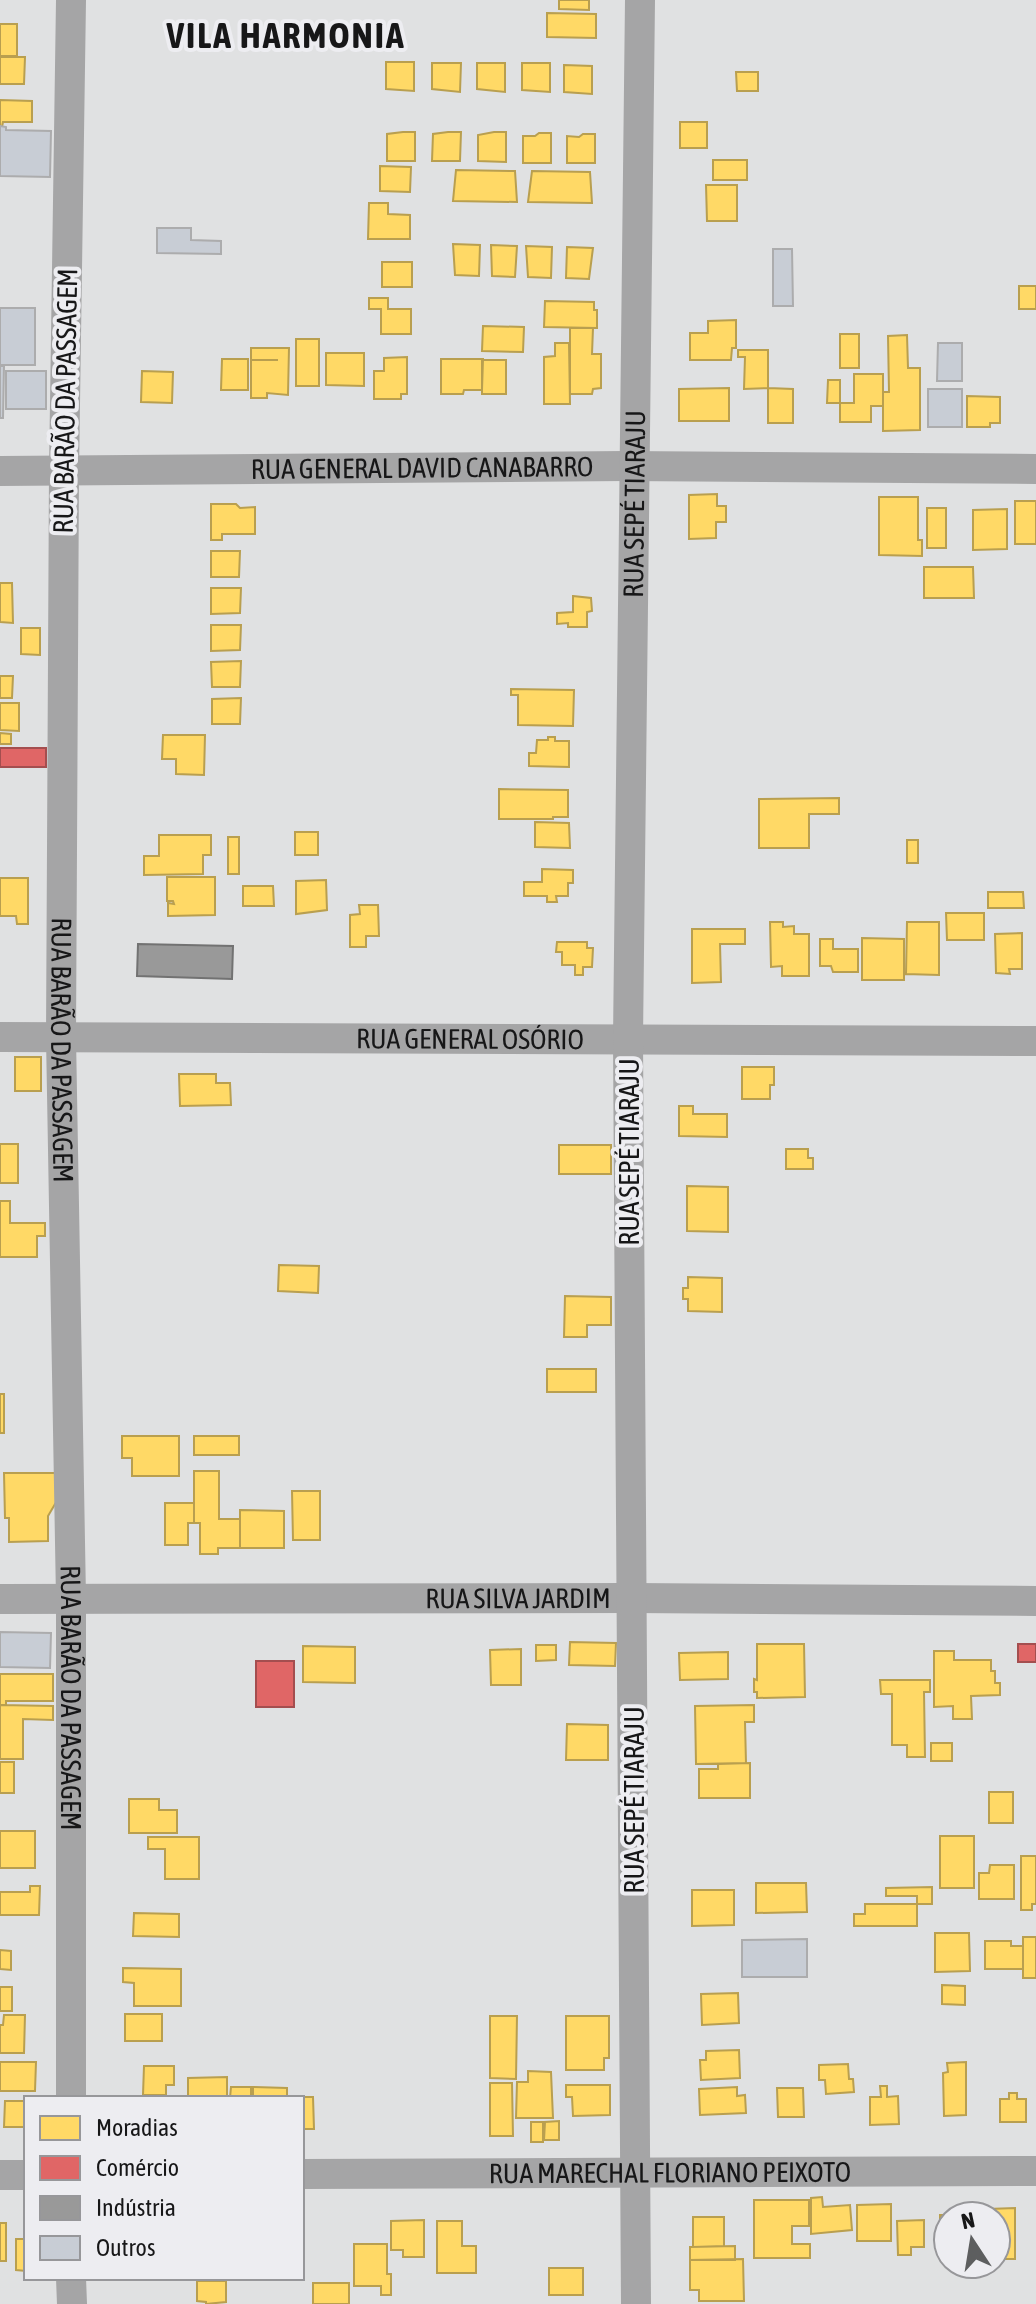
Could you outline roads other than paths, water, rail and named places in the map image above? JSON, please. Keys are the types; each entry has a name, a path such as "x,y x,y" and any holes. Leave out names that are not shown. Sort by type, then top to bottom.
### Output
{"street":[{"name":"RUA BARÃO DA PASSAGEM","path":"71,0 64,471 61,1037 71,1598 71,2096"},
{"name":"RUA SEPÉ TIARAJU","path":"636,2304 628,1039 640,0"},
{"name":"RUA GENERAL DAVID CANABARRO","path":"0,471 634,466 1036,469"},
{"name":"RUA GENERAL OSÓRIO","path":"0,1037 1036,1041"},
{"name":"RUA SILVA JARDIM","path":"0,1599 1036,1601"},
{"name":"RUA MARECHAL FLORIANO PEIXOTO","path":"304,2174 1036,2171"},
{"path":"0,2175 24,2175"},
{"path":"71,2280 72,2304"}],"district":[{"name":"VILA HARMONIA","path":"286,35"}]}
